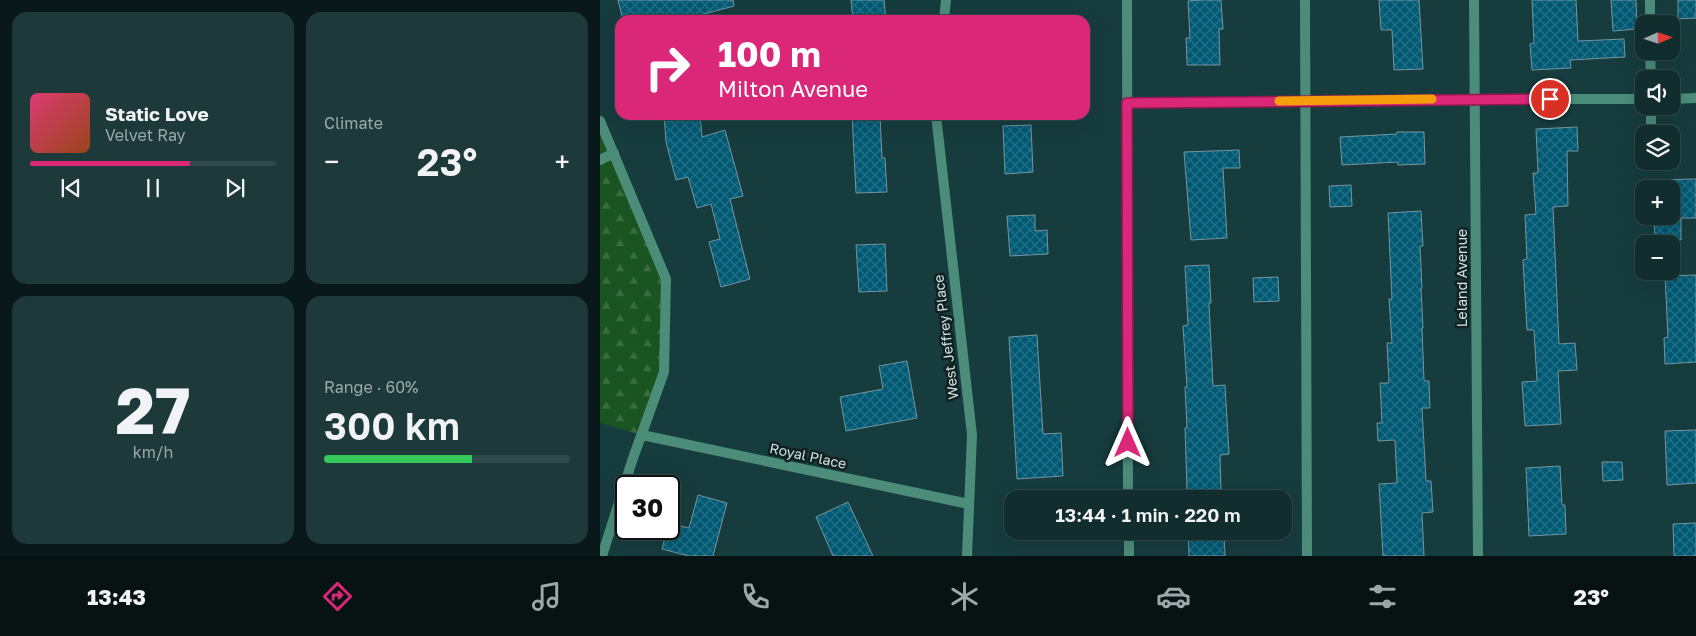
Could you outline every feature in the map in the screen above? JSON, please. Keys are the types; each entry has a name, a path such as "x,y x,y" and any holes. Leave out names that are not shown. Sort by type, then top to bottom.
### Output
{"street":[{"path":"944,15 946,0"},
{"path":"1126,0 1128,490"},
{"path":"1305,0 1307,556"},
{"name":"Leland Avenue","path":"1474,0 1478,556"},
{"path":"1650,0 1650,15"},
{"path":"1680,98 1696,98"},
{"path":"1127,103 1635,99"},
{"name":"West Jeffrey Place","path":"937,120 972,435 967,556"},
{"path":"600,121 666,279 664,372 602,556"},
{"path":"600,160 614,153"},
{"name":"Royal Place","path":"642,435 969,504"},
{"path":"1128,540 1129,556"}],"green space":[{"path":"600,121 666,279 664,372 642,435 600,423"}],"building":[{"path":"618,0 733,0 734,6 700,15 622,15"},
{"path":"851,0 884,0 886,15 852,15"},
{"path":"1221,0 1223,29 1219,29 1220,65 1187,65 1186,38 1190,38 1188,1"},
{"path":"1379,0 1419,0 1423,69 1394,70 1392,30 1381,30"},
{"path":"1532,0 1576,0 1578,41 1624,39 1625,57 1570,60 1571,68 1532,70 1530,44 1534,43"},
{"path":"1611,0 1636,0 1635,29 1613,31"},
{"path":"1678,0 1696,0 1696,18 1680,19 1680,15 1678,15"},
{"path":"664,120 700,120 702,137 725,130 743,196 730,199 750,279 721,287 709,242 720,239 711,204 697,208 688,177 676,180 666,142"},
{"path":"852,120 880,120 882,158 885,158 887,192 856,193"},
{"path":"1031,125 1033,172 1005,174 1003,126"},
{"path":"1577,127 1578,151 1567,151 1568,206 1553,207 1559,344 1575,343 1577,370 1558,371 1561,424 1525,426 1522,382 1537,381 1534,330 1527,330 1523,260 1527,259 1525,215 1536,214 1533,173 1538,173 1536,129"},
{"path":"1397,132 1424,132 1425,164 1398,165 1398,162 1342,165 1340,137 1397,134"},
{"path":"1239,150 1240,168 1223,168 1227,238 1191,240 1184,152"},
{"path":"1696,179 1696,218 1681,218 1681,240 1680,235 1655,235 1654,225 1680,225 1680,180 1656,180"},
{"path":"1351,185 1352,206 1330,207 1329,186"},
{"path":"1421,211 1423,246 1420,246 1424,381 1429,381 1430,408 1422,408 1426,481 1431,481 1433,512 1422,513 1424,556 1383,556 1379,484 1397,483 1395,440 1378,441 1377,423 1382,423 1380,383 1389,383 1387,343 1392,343 1389,299 1392,299 1388,213"},
{"path":"1035,215 1035,231 1047,230 1048,254 1010,256 1007,216"},
{"path":"885,244 887,291 859,292 856,245"},
{"path":"1209,265 1213,386 1225,385 1229,454 1220,455 1221,490 1187,490 1185,387 1187,387 1183,326 1188,325 1185,266"},
{"path":"1696,275 1696,362 1665,364 1664,338 1668,337 1665,280 1680,280 1680,276"},
{"path":"1278,277 1279,301 1254,302 1253,278"},
{"path":"1037,335 1043,434 1061,433 1063,476 1017,479 1009,337"},
{"path":"907,361 917,418 846,431 840,397 883,389 879,366"},
{"path":"1696,430 1696,483 1667,485 1665,431"},
{"path":"1602,462 1622,462 1623,480 1603,481"},
{"path":"1560,466 1562,505 1565,505 1566,534 1529,536 1526,468"},
{"path":"698,495 727,503 713,556 689,556 662,549 664,540 680,540 680,526 689,528"},
{"path":"848,502 873,556 833,556 816,517"},
{"path":"1696,523 1696,556 1674,556 1673,524"},
{"path":"1188,540 1224,540 1225,556 1189,556"}],"slow traffic":[{"path":"1279,101 1432,99"}],"route":[{"path":"1128,443 1127,103 1550,99"}]}
